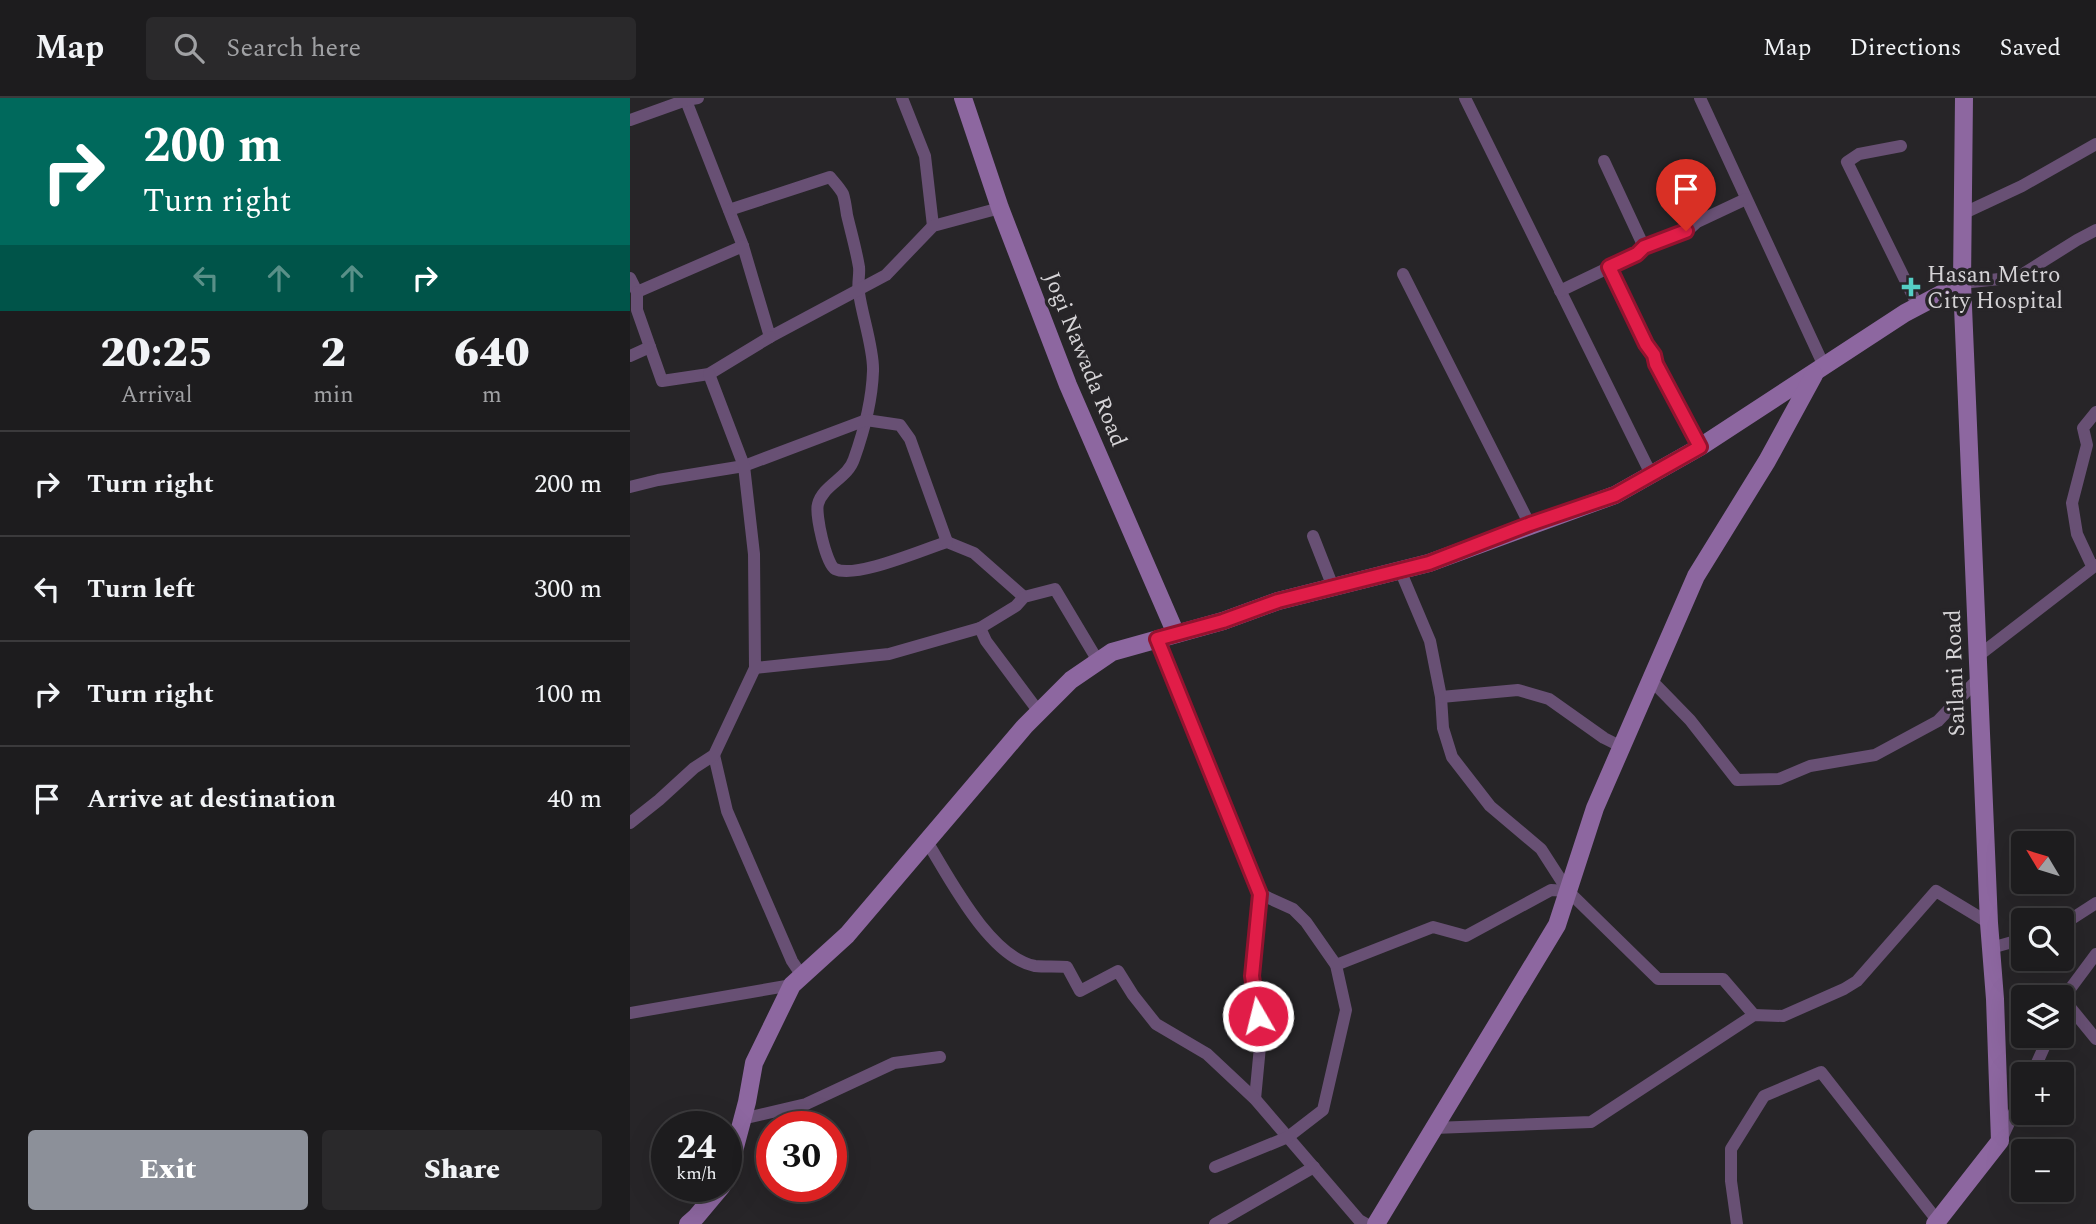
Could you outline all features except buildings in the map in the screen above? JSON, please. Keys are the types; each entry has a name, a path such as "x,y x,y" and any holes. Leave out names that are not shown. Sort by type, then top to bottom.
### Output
{"street":[{"path":"902,98 925,156 933,226"},
{"name":"Jogi Nawada Road","path":"963,98 1000,208 1068,385 1176,634"},
{"path":"1465,98 1651,474"},
{"path":"1700,98 1820,369"},
{"name":"Sailani Road","path":"1964,98 1962,283 2000,1141"},
{"path":"630,120 690,99 743,246 770,337"},
{"path":"1962,214 2022,186 2096,144"},
{"path":"1901,146 1859,153 1847,162 1918,306"},
{"path":"1604,161 1644,247"},
{"path":"729,210 830,177 843,194 859,268 858,290 873,369 866,420 853,463 818,502 819,525 832,566 845,570 887,565 917,551 947,542 974,553 1024,597"},
{"path":"1560,291 1637,254 1644,247 1686,231 1697,222 1746,199"},
{"path":"630,278 637,292 634,312 662,380 709,374 770,337 886,275 933,226 1000,208"},
{"path":"940,1057 894,1063 806,1104 742,1119 754,1063 797,981 847,935 926,840 1039,712 1071,680 1112,652 1223,621 1278,601 1429,563 1615,495 1700,447 1918,306 1962,283 2018,277 2096,230"},
{"path":"637,292 743,246"},
{"path":"1609,267 1700,447"},
{"path":"1403,274 1530,524"},
{"path":"630,356 650,347"},
{"path":"1376,1224 1557,925 1595,808 1696,576 1820,369"},
{"path":"630,823 694,768 714,755 755,668 754,554 744,466 709,374"},
{"path":"1978,656 2094,566 2077,534 2072,503 2087,445 2083,428 2096,412"},
{"path":"630,487 744,466 866,420 900,425 910,439 947,542"},
{"path":"1313,536 1333,587"},
{"path":"1400,570 1430,641 1441,697 1443,728 1452,757 1490,806 1541,849 1568,891 1658,979 1723,979 1755,1015"},
{"path":"755,668 888,654 979,628 1016,606 1024,597 1055,589 1098,661"},
{"path":"979,628 1039,712"},
{"path":"1157,639 1260,894 1252,976 1261,1036 1255,1099"},
{"path":"1651,680 1690,720 1737,780 1779,779 1810,766 1875,755 1938,721 1978,678"},
{"path":"1441,697 1518,690 1549,699 1604,738 1622,747"},
{"path":"714,755 727,811 792,961 797,981"},
{"path":"926,840 982,928 1012,956 1034,965 1068,967 1080,991 1118,971 1156,1024 1207,1054 1255,1099 1359,1220 1366,1224"},
{"path":"1336,965 1433,927 1466,936 1551,890 1568,891"},
{"path":"1434,1128 1591,1122 1755,1015 1783,1016 1857,981 1936,891 1989,923"},
{"path":"1215,1167 1288,1137 1323,1110 1346,1010 1336,965 1306,922 1293,909 1260,894"},
{"path":"2074,918 2096,904"},
{"path":"1990,948 2011,942"},
{"path":"2073,985 2096,954"},
{"path":"630,1013 797,981"},
{"path":"2074,1016 2096,1039"},
{"path":"1737,1224 1731,1181 1731,1149 1764,1096 1821,1072 1938,1223 2000,1141 2011,1118"},
{"path":"1214,1224 1314,1167"},
{"path":"697,1222 711,1202"}],"place":[{"name":"Hasan Metro City Hospital","path":"1911,287"}],"route":[{"path":"1258,1016 1252,976 1260,894 1157,639 1223,621 1278,601 1429,563 1615,495 1700,447 1609,267 1637,254 1644,247 1686,231"}]}
